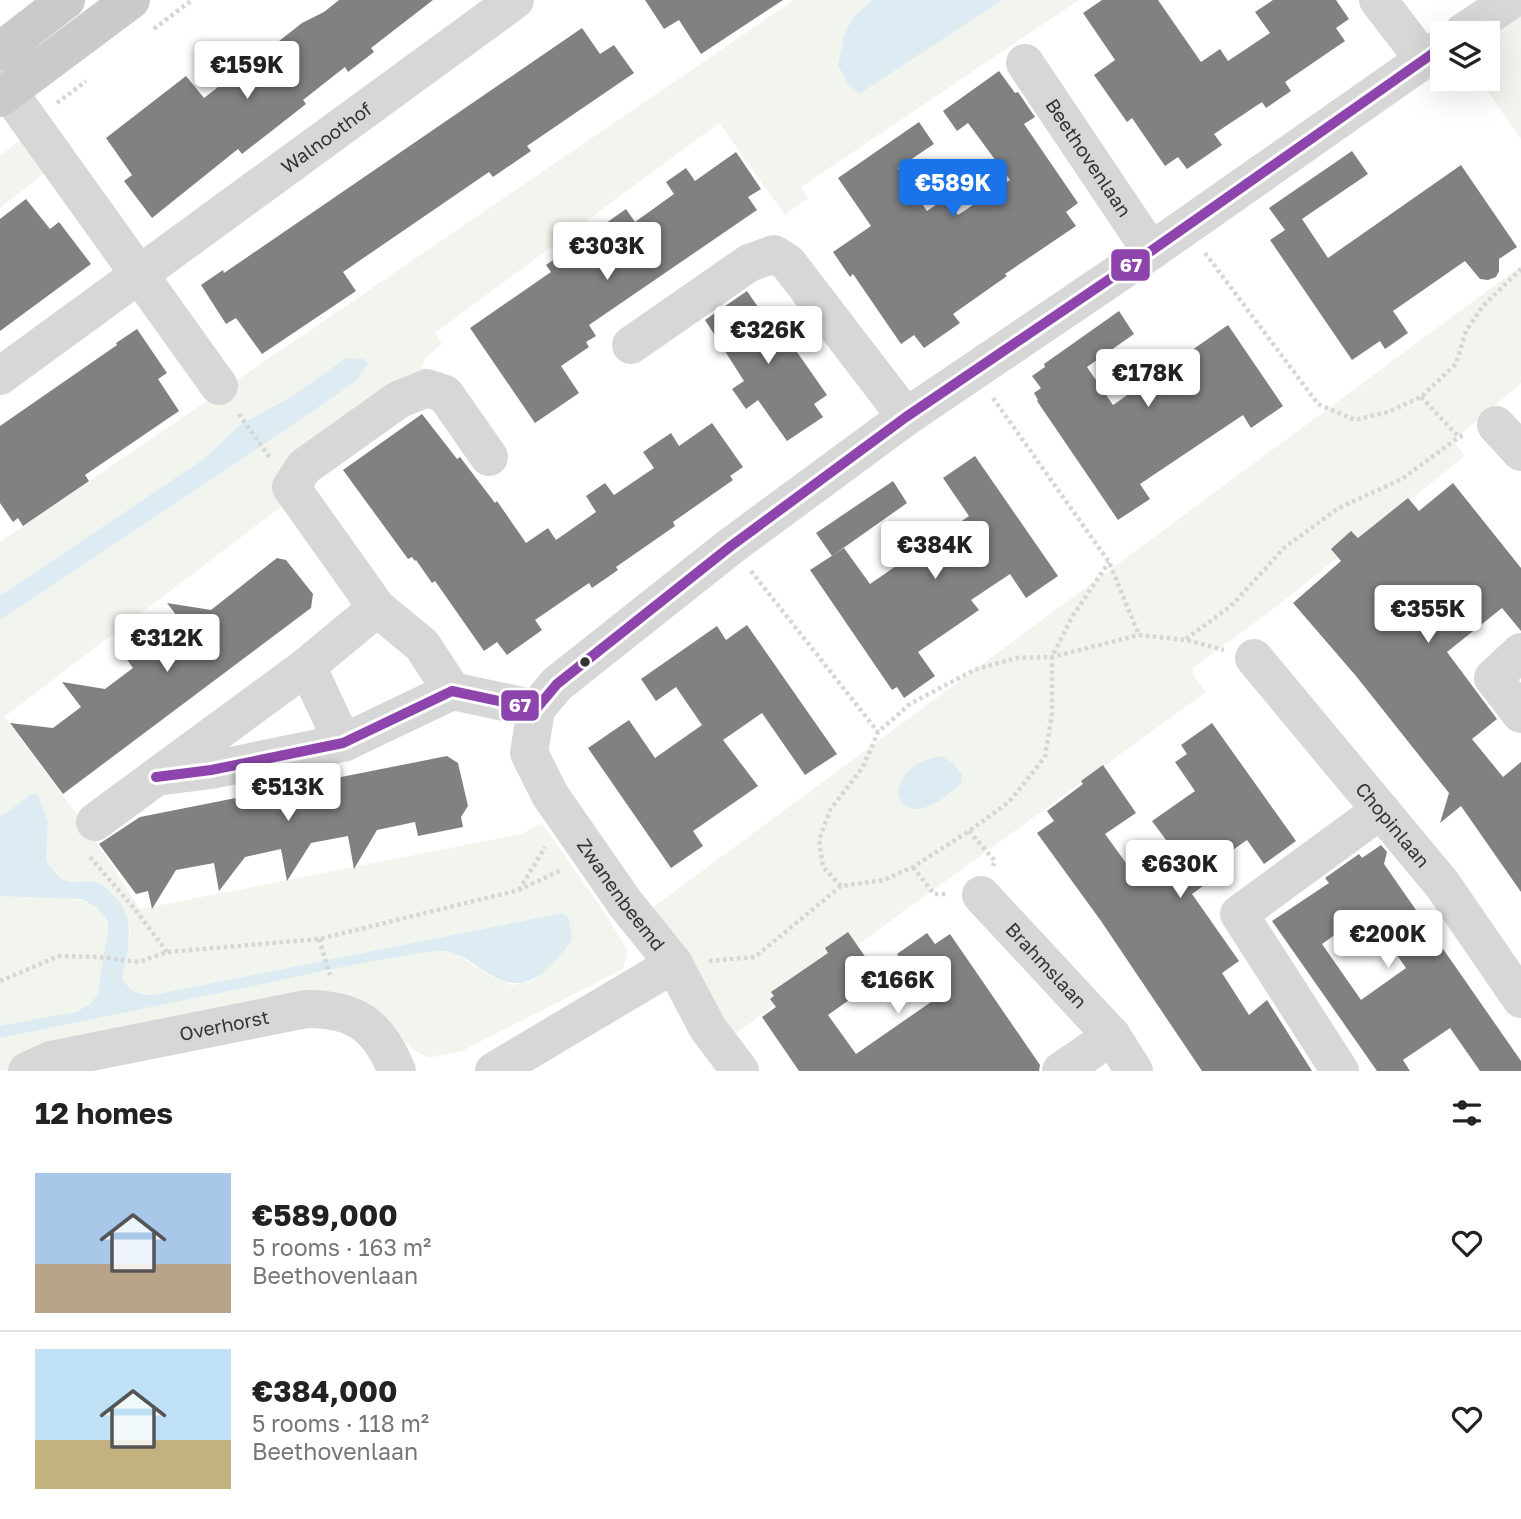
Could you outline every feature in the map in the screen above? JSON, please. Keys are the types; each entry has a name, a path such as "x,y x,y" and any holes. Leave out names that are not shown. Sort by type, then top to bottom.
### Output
{"main road":[{"path":"0,51 66,0"},
{"path":"3,90 131,0"}],"street":[{"name":"Walnoothof","path":"0,376 515,0"},
{"path":"1378,0 1430,51"},
{"path":"1480,21 1511,0"},
{"path":"156,776 211,770 343,743 452,691 536,709 557,684 731,546 906,417 1186,227 1430,56"},
{"name":"Beethovenlaan","path":"1025,63 1151,251"},
{"path":"3,90 229,400"},
{"path":"631,345 749,263 775,254 788,263 906,417"},
{"path":"452,691 422,645 377,608 291,487 304,467 398,400 427,388 445,394 489,457"},
{"path":"95,822 307,666 377,608"},
{"path":"1521,652 1493,678 1521,714"},
{"name":"Chopinlaan","path":"1254,658 1442,884 1521,999"},
{"path":"307,666 343,743"},
{"name":"Zwanenbeemd","path":"536,709 529,753 563,816 625,903 674,964 708,1027 740,1071"},
{"path":"1340,1071 1239,914 1381,810"},
{"name":"Brahmslaan","path":"981,895 1112,1036 1134,1071"},
{"path":"494,1071 674,964"},
{"name":"Overhorst","path":"27,1071 51,1060 306,1009 332,1009 363,1021 387,1047 397,1071"},
{"path":"1061,1071 1112,1036"}],"path":[{"path":"1186,227 1318,404 1355,421 1388,412 1420,397 1456,363 1466,331 1483,306 1521,269"},
{"path":"974,371 1109,562 1139,635"},
{"path":"842,886 823,867 819,840 830,810 863,767 878,733 910,704 974,670 1016,657 1052,657 1139,635 1186,640 1231,606 1285,547 1339,508 1402,479 1459,437 1420,397"},
{"path":"229,400 266,452"},
{"path":"731,546 878,733"},
{"path":"674,964 755,957 842,886 884,880 913,867 1009,802 1045,757 1052,713 1052,657 1072,617 1109,562"},
{"path":"519,890 563,816"},
{"path":"95,822 84,847 167,952"},
{"path":"0,981 60,956 139,962 167,952 319,939 519,890 592,856"},
{"path":"319,939 331,980"}],"shaded area":[{"path":"794,0 872,0 869,2 859,93 1002,0 1079,0 801,187 808,198 785,215 719,123 435,333 442,344 425,358 422,369 277,474 290,500 4,717 87,828 140,909 522,834 542,823 628,951 623,969 462,1051 428,1058 411,1048 386,1021 361,1000 0,1071 0,1038 361,963 437,950 455,953 490,976 513,985 532,981 572,942 569,918 562,913 153,995 143,994 131,990 122,978 130,928 94,882 66,880 46,861 48,821 45,815 0,817 0,620 355,382 294,395 240,425 205,458 0,596 0,542"},
{"path":"872,0 1002,0 859,94 848,84 838,65 844,36 852,19"},
{"path":"1521,13 1521,139 1487,91 1500,91 1500,28"},
{"path":"23,138 48,170 0,208 0,156"},
{"path":"1521,266 1521,383 1453,441 1465,456 1268,613 1193,668 1194,677 1206,692 732,1036 644,914"},
{"path":"346,358 364,359 368,365 355,382 0,620 0,596 205,458 240,425 294,395"},
{"path":"941,756 953,763 962,775 961,783 930,806 916,809 906,806 898,796 906,773 917,764"},
{"path":"32,794 37,794 48,821 46,861 64,879 102,885 114,896 126,914 129,935 122,978 131,990 139,993 153,995 562,913 569,918 572,941 540,975 519,983 507,982 493,976 456,954 433,951 0,1038 0,1026 75,1012 89,1005 97,996 108,931 107,920 97,907 81,899 0,896 0,817"},
{"path":"0,896 76,900 94,905 102,912 107,927 107,944 101,986 97,997 90,1004 52,1018 0,1026"}],"building":[{"path":"339,0 433,0 371,48 374,52 348,72 345,67 303,100 306,104 242,154 238,149 152,218 124,181 132,175 106,138 186,76 204,98 231,77 238,86 280,53 274,45 302,23 324,12"},
{"path":"645,0 783,0 701,54 679,20 664,29"},
{"path":"1102,0 1158,0 1201,62 1220,49 1228,61 1270,33 1255,12 1273,0 1336,0 1349,19 1336,28 1345,41 1285,82 1291,91 1266,108 1262,102 1214,134 1222,145 1187,169 1178,157 1165,166 1132,118 1127,122 1094,75 1115,60 1083,13"},
{"path":"582,28 600,54 614,45 634,73 527,146 531,151 493,177 489,172 343,272 356,291 262,354 236,318 226,324 201,285 223,270 224,273"},
{"path":"999,71 1035,117 1024,124 1078,203 1066,212 1076,226 1005,274 1007,276 953,314 960,323 924,348 914,335 901,344 853,274 850,277 833,252 871,226 838,178 919,122 934,144 898,168 927,211 943,200 948,207 951,205 958,215 1010,180 968,123 957,131 943,111"},
{"path":"1352,151 1368,174 1302,219 1328,258 1461,165 1517,247 1499,259 1496,277 1488,280 1480,279 1465,261 1393,311 1408,333 1385,349 1380,341 1352,360 1270,240 1285,230 1269,208"},
{"path":"736,152 761,189 748,197 757,210 589,325 596,336 586,342 589,347 561,366 579,393 535,423 470,328 551,272 546,265 566,251 574,263 614,236 606,223 626,209 635,222 674,194 666,182 686,168 695,181"},
{"path":"26,199 50,229 59,222 91,264 0,331 0,219"},
{"path":"747,291 762,313 767,309 827,395 814,404 823,417 787,441 758,400 746,409 732,389 744,381 705,320"},
{"path":"1119,311 1134,334 1087,367 1113,405 1228,325 1283,406 1251,428 1243,415 1140,484 1150,499 1118,520 1037,401 1034,393 1041,388 1032,376 1045,367 1044,364"},
{"path":"137,329 167,373 158,379 179,411 85,475 89,481 23,526 18,518 13,522 0,503 0,426"},
{"path":"422,414 457,459 460,457 495,503 497,501 526,543 548,528 556,540 596,512 586,496 605,483 614,495 654,468 643,452 671,433 679,446 712,423 743,467 730,476 733,480 673,522 675,526 616,567 618,570 592,588 589,583 535,620 542,630 507,655 497,642 484,651 435,581 432,583 416,560 412,557 408,559 343,470"},
{"path":"975,456 1058,576 1026,598 1010,574 971,600 979,610 918,652 935,676 904,698 897,687 892,690 810,570 844,548 870,584 969,516 943,478"},
{"path":"893,481 907,503 832,556 816,533"},
{"path":"1453,483 1521,568 1521,631 1502,608 1447,652 1497,719 1472,739 1503,777 1521,762 1521,892 1461,806 1440,823 1449,793 1356,676 1293,603 1341,561 1331,549 1351,531 1358,538 1408,498 1419,511"},
{"path":"277,558 286,560 313,594 311,608 63,794 10,723 53,728 81,707 62,682 105,689 133,668 115,643 159,649 186,628 167,603 211,610"},
{"path":"747,625 837,754 805,775 762,713 723,740 758,786 693,831 703,846 671,868 588,748 629,720 655,758 702,725 676,687 656,701 641,679 717,626 726,640"},
{"path":"1212,723 1296,841 1264,864 1247,840 1207,868 1214,878 1192,894 1239,961 1222,973 1249,1015 1267,1000 1312,1071 1202,1071 1101,921 1037,833 1054,821 1047,811 1103,765 1136,813 1105,834 1134,874 1172,848 1152,821 1195,791 1175,762 1187,754 1181,745"},
{"path":"447,756 458,763 468,806 461,817 463,827 418,836 415,822 377,830 354,869 348,836 311,843 287,881 281,849 245,857 219,891 214,863 176,870 152,909 148,891 136,894 99,844 140,817"},
{"path":"1381,845 1387,852 1384,864 1521,1061 1521,1071 1480,1071 1450,1028 1403,1060 1410,1071 1377,1071 1272,921 1329,883 1325,878 1359,854 1362,858","holes":["1367,912 1406,968 1361,1000 1322,944"]},
{"path":"848,932 880,978 828,1015 856,1054 931,1002 897,954 927,933 935,944 950,934 1040,1065 1039,1071 799,1071 762,1017 776,1007 770,999 774,996 771,992 828,953 825,948"}],"transit line":[{"name":"67","path":"156,777 211,770 343,743 452,691 536,709 557,684 731,546 906,417 1151,251 1430,55"}]}
